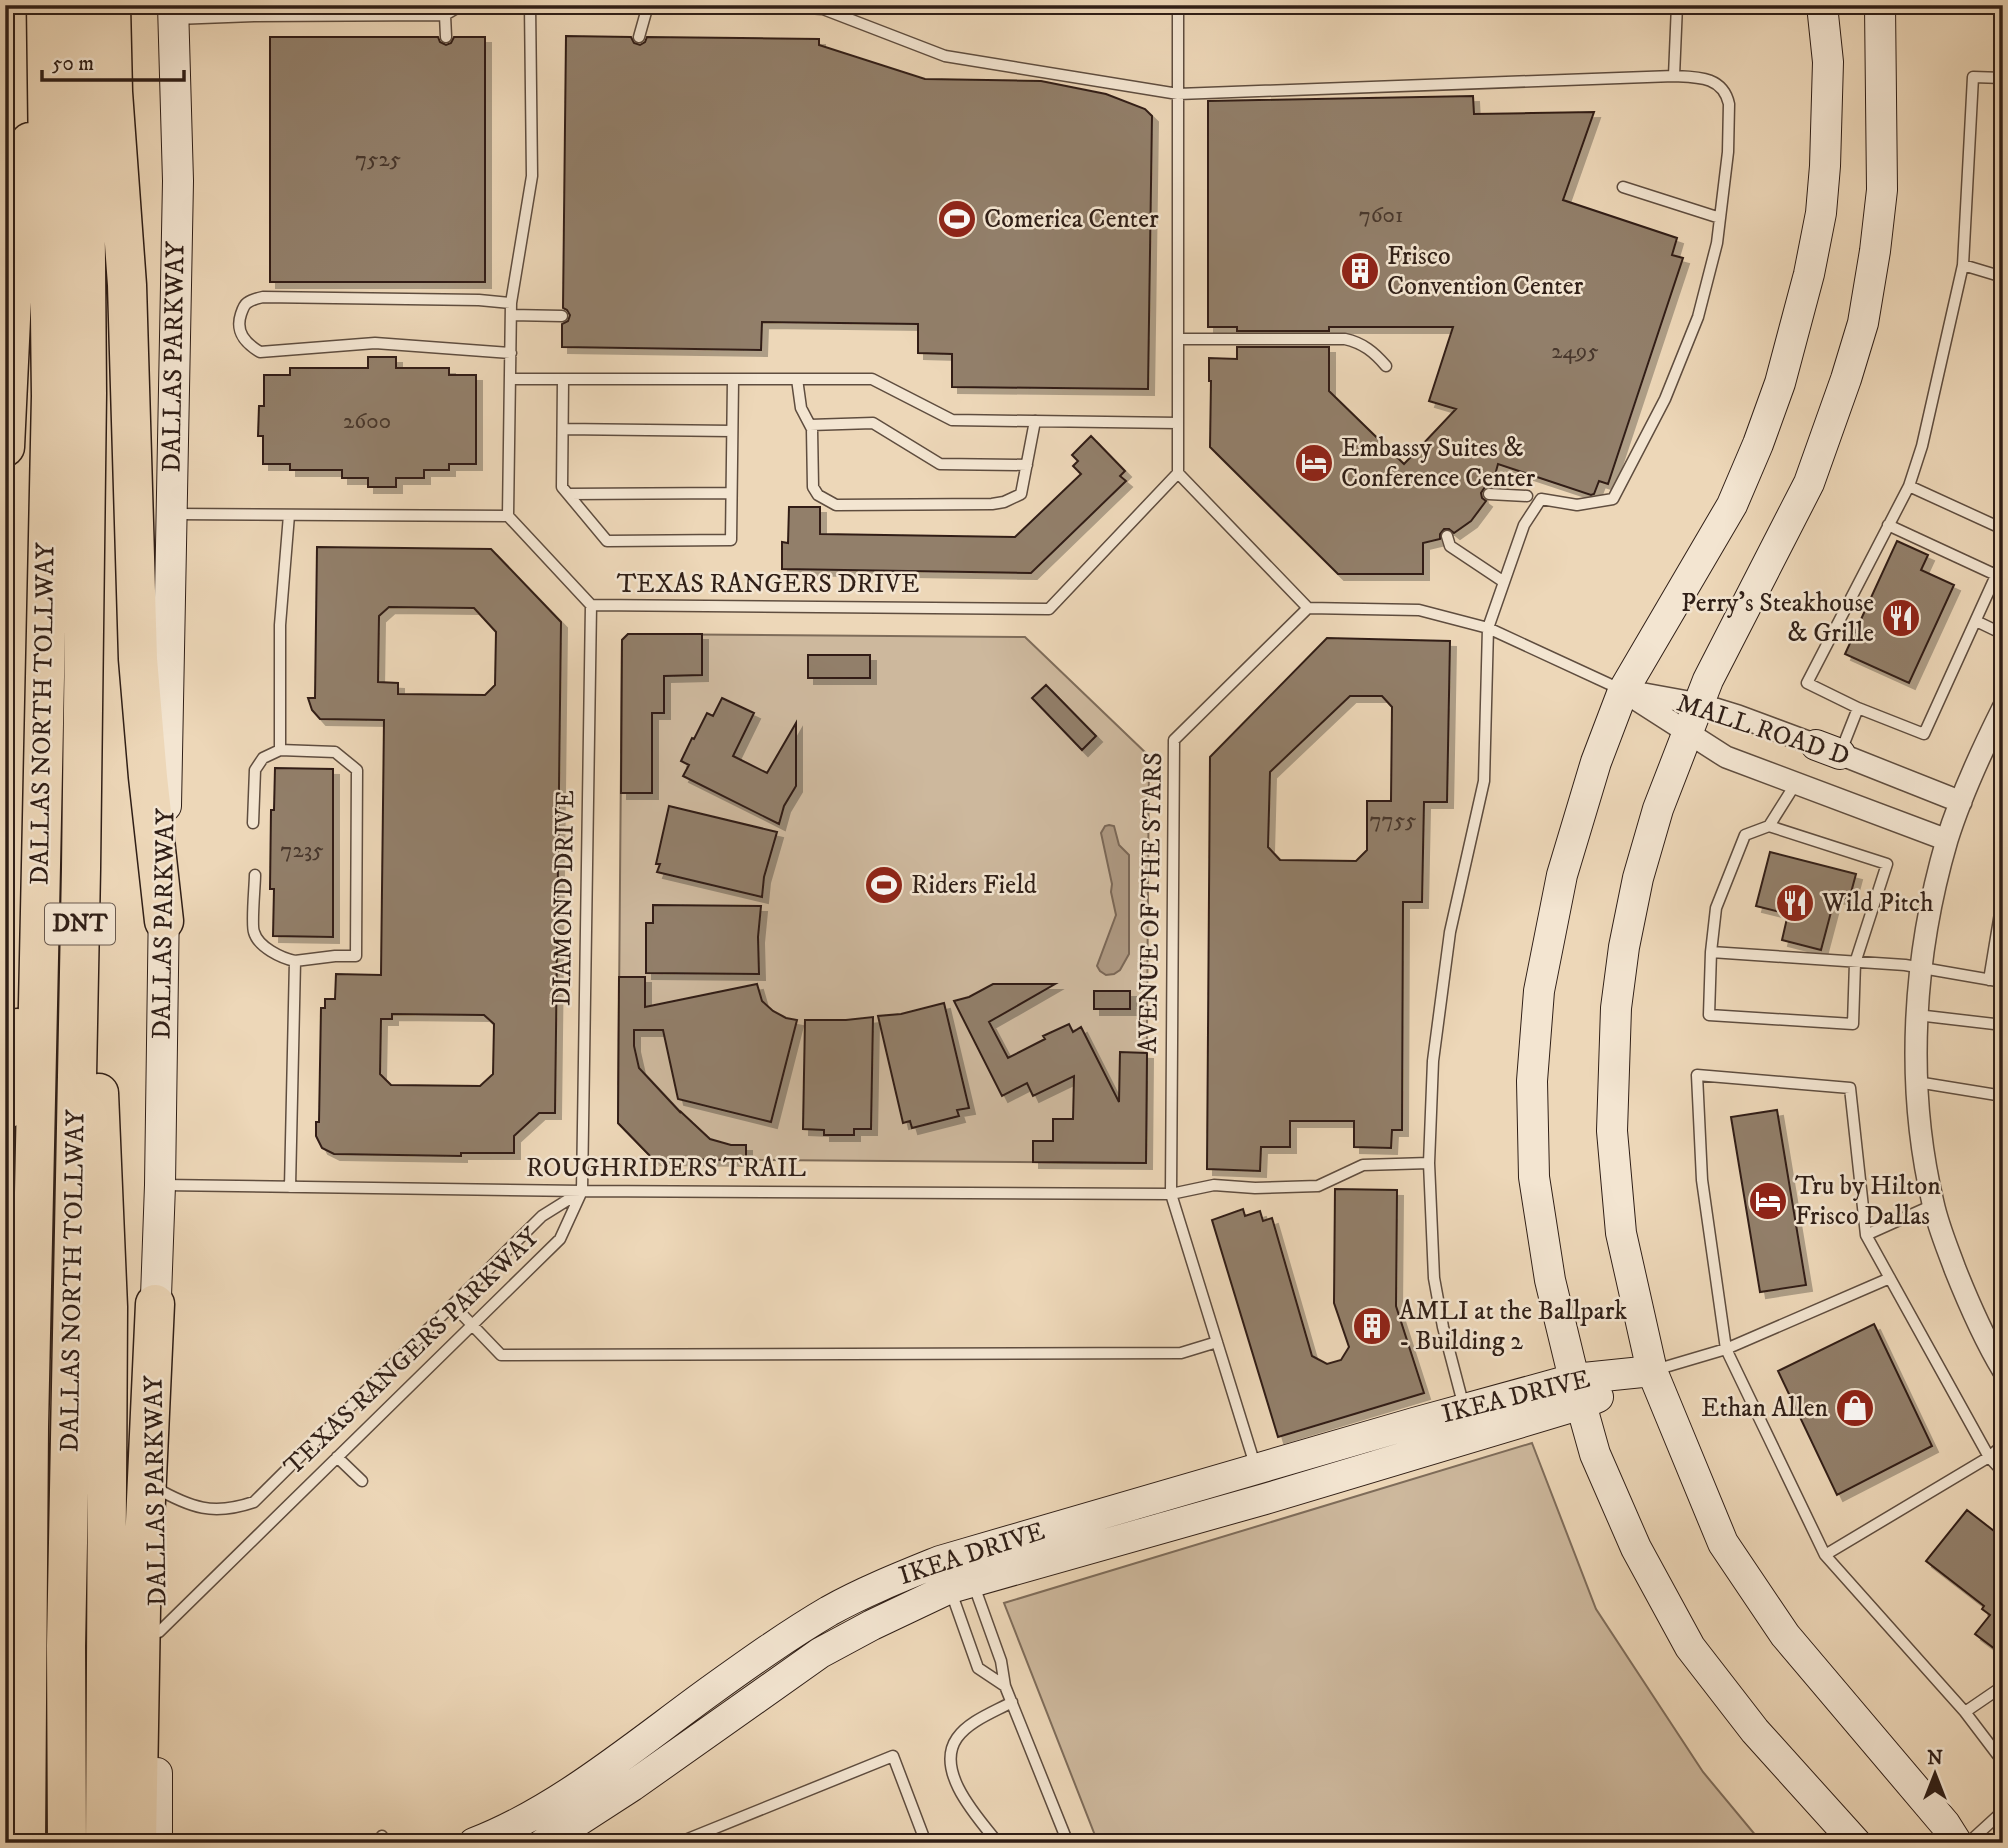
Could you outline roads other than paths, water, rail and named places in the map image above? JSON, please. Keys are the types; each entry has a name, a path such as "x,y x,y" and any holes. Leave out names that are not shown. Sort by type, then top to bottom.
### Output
{"highway":[{"name":"DALLAS NORTH TOLLWAY","path":"26,1843 29,1427 51,396 46,5"},
{"name":"DALLAS NORTH TOLLWAY","path":"67,1843 66,1646 82,869 87,393 84,5"},
{"path":"111,5 113,92 127,285 138,659 164,921"},
{"path":"5,447 15,234 46,44"},
{"path":"82,869 103,1143 108,1307 105,1825"},
{"path":"5,1110 40,870"},
{"path":"137,1843 141,1609 155,1304"}],"main road":[{"path":"1822,5 1828,62 1821,214 1809,274 1780,383 1732,505 1623,691 1596,762 1562,875 1539,991 1531,1081 1534,1177 1550,1279 1595,1454 1636,1548 1690,1647 1755,1731 1856,1843"},
{"path":"1880,5 1882,190 1863,323 1809,483 1708,680 1658,809 1638,878 1624,947 1616,1008 1612,1130 1621,1233 1652,1371 1723,1543 1786,1636 1945,1824 1957,1843"},
{"name":"DALLAS PARKWAY","path":"157,1843 159,1632 154,1487 155,1304 160,1185 178,181 172,10"},
{"name":"IKEA DRIVE","path":"474,1843 543,1808 599,1773 775,1645 829,1611 875,1587 956,1571 1265,1499 1578,1392 1652,1371"},
{"name":"IKEA DRIVE","path":"544,1843 632,1786 820,1653 872,1625 956,1571 1256,1469 1464,1409 1578,1392"},
{"path":"1256,1469 1265,1499"}],"street":[{"name":"MALL ROAD D","path":"1623,691 1694,718 1738,716 1961,802"},
{"name":"MALL ROAD D","path":"1623,691 1694,718 1726,757 1947,840"},
{"path":"2003,708 1947,840 1920,968 1917,1015 1917,1082 1922,1142 1933,1205 1972,1313 2003,1370"}],"lane":[{"path":"172,10 445,15 462,5"},
{"path":"171,514 508,516 511,309 531,176 530,5"},
{"path":"639,37 648,5"},
{"path":"758,5 823,9 946,56 1178,94 1674,76 1710,79 1728,96 1728,152 1717,243 1698,317 1665,399 1613,499 1577,505 1541,499 1524,525 1488,628 1484,781 1450,932 1433,1061 1429,1163 1434,1278 1443,1327 1464,1409"},
{"path":"1178,5 1178,473 1308,608 1419,610 1488,628 1623,691"},
{"path":"1674,76 1677,5"},
{"path":"445,15 446,37"},
{"path":"2003,78 1973,77 1963,265 1922,446 1909,486 1807,683 1858,708 1924,734 2003,560"},
{"path":"1623,187 1720,218"},
{"path":"1963,265 2003,277"},
{"path":"511,353 375,343 260,352 249,345 241,335 239,323 242,310 248,302 263,297 479,300 511,309 562,316"},
{"path":"1178,339 1345,339 1358,342 1374,352 1386,366"},
{"path":"510,379 872,379 951,421 1178,423"},
{"path":"797,379 801,408 812,429 813,487 818,495 836,505 1004,502 1021,494 1035,421"},
{"path":"563,380 562,487 607,541 731,540 733,380"},
{"path":"810,425 873,423 940,464 1027,465"},
{"path":"563,429 732,431"},
{"name":"TEXAS RANGERS DRIVE","path":"508,516 592,605 1049,609 1178,473"},
{"path":"1909,486 2003,529"},
{"path":"568,494 731,493"},
{"path":"1489,495 1527,496"},
{"path":"280,750 280,625 289,514"},
{"path":"1888,525 1996,575"},
{"path":"1447,536 1450,546 1504,582"},
{"name":"DIAMOND DRIVE","path":"583,1191 592,605"},
{"name":"AVENUE OF THE STARS","path":"1256,1469 1171,1194 1174,740 1308,608"},
{"path":"1976,621 2003,634"},
{"path":"1828,749 1858,708"},
{"path":"253,824 255,770 263,758 280,750 335,752 357,771 356,956 295,961 263,945 254,932 255,875"},
{"path":"1769,826 1887,864 1855,963 1853,1024 1709,1015 1711,952 1716,908 1745,835 1769,826 1796,783"},
{"path":"1989,980 2003,895"},
{"path":"1711,952 1905,965 2003,982"},
{"path":"290,1187 295,961"},
{"path":"1917,1015 2003,1025"},
{"path":"2003,1472 1989,1457 1867,1235 1850,1088 1697,1075 1702,1180 1726,1349 1825,1555 1965,1712 2003,1762"},
{"path":"1917,1082 2003,1096"},
{"name":"ROUGHRIDERS TRAIL","path":"160,1185 583,1191 1171,1194 1214,1185 1255,1188 1318,1186 1363,1165 1429,1163"},
{"name":"TEXAS RANGERS PARKWAY","path":"154,1487 180,1502 204,1508 234,1508 254,1502 542,1216 583,1191"},
{"name":"TEXAS RANGERS PARKWAY","path":"159,1632 559,1239 583,1191"},
{"path":"1867,1235 1933,1205"},
{"path":"1652,1371 1726,1349 1890,1278"},
{"path":"453,1305 501,1355 1181,1353 1217,1342"},
{"path":"1825,1555 2003,1446"},
{"path":"337,1457 362,1480"},
{"path":"956,1571 978,1668 1005,1686"},
{"path":"956,1571 1001,1661 1005,1686 1068,1843"},
{"path":"1965,1712 2003,1686"},
{"path":"979,1843 995,1840 968,1805 952,1773 951,1754 957,1738 972,1724 1012,1702"},
{"path":"678,1843 894,1756 926,1843"},
{"path":"1968,1843 2003,1811"}],"place":[{"name":"Comerica Center","path":"957,219"},
{"name":"Frisco Convention Center","path":"1360,271"},
{"name":"Embassy Suites & Conference Center","path":"1314,463"},
{"name":"Perry’s Steakhouse & Grille","path":"1901,618"},
{"name":"Riders Field","path":"884,885"},
{"name":"Wild Pitch","path":"1795,903"},
{"name":"Tru by Hilton Frisco Dallas","path":"1768,1201"},
{"name":"AMLI at the Ballpark - Building 2","path":"1372,1326"},
{"name":"Ethan Allen","path":"1855,1408"}]}
